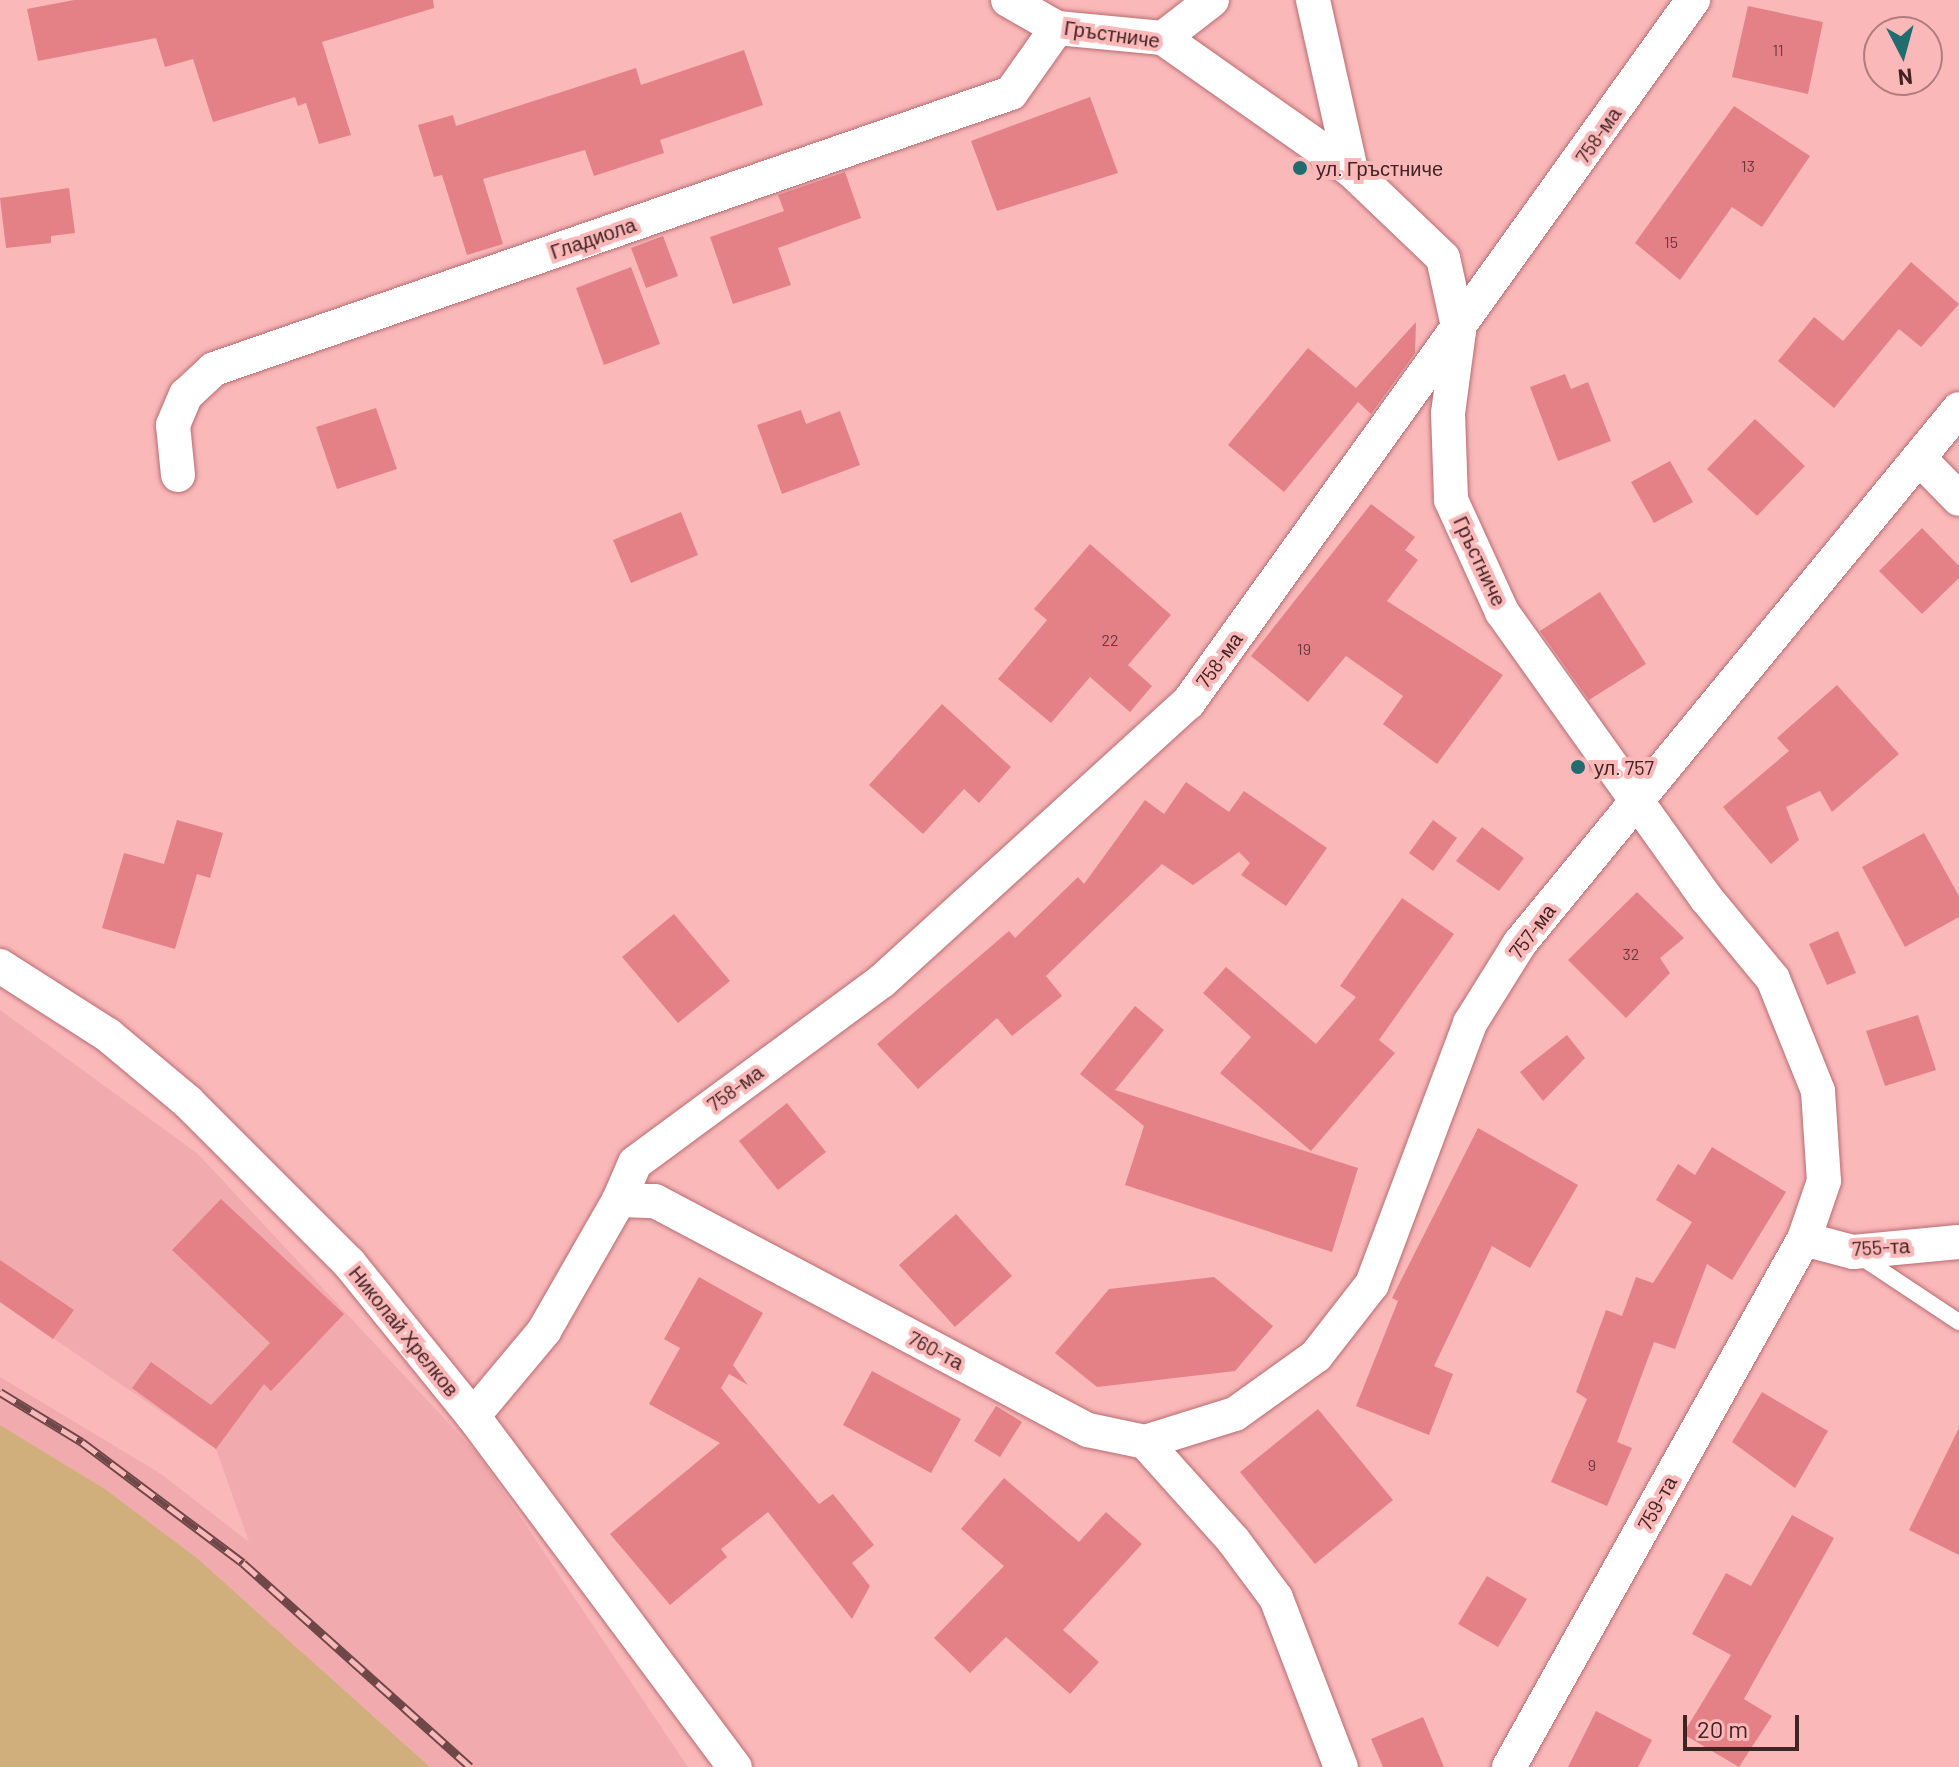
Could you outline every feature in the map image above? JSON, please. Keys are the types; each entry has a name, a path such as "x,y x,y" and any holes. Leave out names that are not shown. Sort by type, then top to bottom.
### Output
{"street":[{"name":"Гръстниче","path":"1008,0 1057,28 1163,38 1351,170 1443,258 1459,331 1448,413 1451,500 1502,612 1706,898 1773,979 1818,1091 1824,1181 1804,1239"},
{"path":"1163,38 1212,0"},
{"path":"1313,0 1351,170"},
{"name":"758-ма","path":"619,1200 635,1163 882,981 1188,703 1459,331 1693,0"},
{"name":"Гладиола","path":"178,475 173,425 186,395 214,369 1011,93 1057,28"},
{"name":"757-ма","path":"1145,1442 1235,1414 1316,1356 1363,1296 1470,1023 1520,943 1959,409"},
{"path":"1919,458 1959,499"},
{"name":"Николай Хрелков","path":"0,966 108,1035 273,1182 349,1263 473,1416 735,1767"},
{"path":"473,1416 544,1331 619,1200"},
{"name":"760-та","path":"619,1200 655,1201 1088,1430 1145,1442"},
{"name":"755-та","path":"1804,1239 1853,1252 1959,1242"},
{"name":"759-та","path":"1509,1767 1804,1239"},
{"path":"1145,1442 1233,1540 1276,1598 1341,1767"}],"lane":[{"path":"1853,1252 1959,1322"}],"shaded area":[{"path":"0,1010 198,1154 480,1457 688,1767 430,1767 197,1558 105,1489 0,1425 0,1377 161,1474 249,1542 216,1449 0,1302"},
{"path":"0,1425 105,1489 197,1558 430,1767 0,1767"}],"building":[{"path":"74,0 433,0 434,8 322,42 351,135 319,144 306,103 298,106 295,97 213,122 193,59 165,67 156,38 38,61 27,9"},
{"path":"1748,6 1823,22 1808,94 1732,77"},
{"path":"744,50 763,105 660,140 664,153 594,176 585,150 483,179 503,244 467,255 442,175 434,177 418,125 453,115 456,126 636,68 641,85"},
{"path":"1090,97 1118,173 997,211 971,141"},
{"path":"1734,106 1810,156 1762,227 1732,207 1680,280 1635,243"},
{"path":"845,172 861,218 778,248 791,285 733,304 710,237 784,211 778,195"},
{"path":"69,188 75,233 51,236 51,243 6,248 0,198"},
{"path":"663,236 678,276 646,288 631,248"},
{"path":"1911,262 1959,304 1921,347 1899,329 1834,408 1778,361 1814,317 1843,341"},
{"path":"631,267 660,344 604,365 576,288"},
{"path":"1416,322 1415,353 1371,414 1358,402 1284,492 1228,445 1308,348 1356,388"},
{"path":"1565,374 1571,389 1588,382 1611,441 1558,461 1530,387"},
{"path":"376,408 397,469 337,489 316,427"},
{"path":"801,410 806,424 840,411 860,465 782,494 757,425"},
{"path":"1755,419 1805,466 1757,516 1707,469"},
{"path":"1670,461 1693,502 1654,523 1631,482"},
{"path":"1371,504 1415,537 1405,550 1418,560 1387,601 1503,675 1437,764 1383,724 1403,696 1346,656 1308,702 1251,656"},
{"path":"681,512 698,555 631,583 613,540"},
{"path":"1922,528 1959,566 1959,578 1922,614 1879,571"},
{"path":"1090,544 1171,615 1128,665 1152,686 1130,712 1090,677 1051,723 998,679 1047,620 1034,609"},
{"path":"1600,592 1646,664 1589,700 1540,631"},
{"path":"1837,685 1899,754 1832,812 1820,791 1786,807 1799,840 1771,864 1723,807 1789,751 1777,738"},
{"path":"942,704 1011,767 979,803 964,789 923,834 869,785"},
{"path":"1186,782 1229,812 1244,791 1327,848 1286,906 1241,875 1250,863 1239,852 1193,885 1162,864 1046,976 1062,996 1012,1036 997,1018 918,1089 877,1044 1009,931 1015,938 1078,877 1084,884 1145,800 1164,814"},
{"path":"177,820 223,833 210,878 197,874 175,949 102,928 124,853 164,864"},
{"path":"1433,820 1457,838 1433,871 1409,853"},
{"path":"1482,827 1524,858 1499,891 1456,861"},
{"path":"1924,833 1959,896 1959,917 1905,947 1862,867"},
{"path":"1637,892 1684,938 1660,958 1670,973 1626,1018 1568,960"},
{"path":"1402,898 1454,934 1379,1040 1395,1053 1311,1151 1220,1073 1251,1037 1203,993 1226,967 1316,1044 1356,997 1340,986"},
{"path":"674,914 730,981 678,1023 622,957"},
{"path":"1838,931 1856,973 1827,985 1809,944"},
{"path":"1135,1006 1164,1030 1115,1090 1358,1168 1332,1252 1125,1185 1144,1126 1080,1074"},
{"path":"1918,1015 1936,1070 1885,1086 1866,1031"},
{"path":"1567,1035 1585,1058 1543,1101 1520,1072"},
{"path":"787,1103 826,1152 778,1190 739,1141"},
{"path":"1478,1128 1578,1185 1530,1268 1492,1246 1434,1366 1453,1374 1429,1435 1356,1406 1398,1301 1392,1298"},
{"path":"1712,1147 1786,1192 1732,1280 1707,1264 1675,1349 1654,1342 1617,1442 1632,1448 1607,1506 1551,1482 1587,1399 1576,1392 1606,1310 1622,1316 1636,1277 1653,1283 1692,1222 1656,1200 1678,1164 1695,1175"},
{"path":"221,1199 344,1314 271,1391 264,1384 216,1449 132,1388 151,1362 211,1405 270,1343 172,1250"},
{"path":"956,1214 1012,1276 955,1327 899,1265"},
{"path":"0,1260 74,1310 53,1339 0,1302"},
{"path":"699,1277 763,1313 733,1365 748,1385 729,1374 721,1388 819,1504 833,1494 874,1545 852,1563 870,1586 852,1619 768,1512 721,1549 727,1557 670,1605 610,1534 720,1443 649,1404 680,1348 664,1339"},
{"path":"1214,1277 1273,1326 1235,1371 1097,1387 1055,1353 1109,1289"},
{"path":"872,1371 961,1419 931,1473 843,1425"},
{"path":"1762,1392 1828,1431 1795,1488 1732,1442"},
{"path":"996,1406 1022,1422 1000,1457 974,1441"},
{"path":"1318,1409 1393,1500 1315,1564 1240,1472"},
{"path":"1959,1428 1959,1555 1909,1530"},
{"path":"1004,1478 1079,1542 1106,1512 1142,1544 1063,1630 1099,1662 1070,1694 1006,1637 970,1673 934,1638 1004,1566 961,1529"},
{"path":"1792,1515 1834,1538 1744,1699 1772,1716 1739,1767 1683,1734 1731,1655 1692,1634 1726,1573 1751,1586"},
{"path":"1487,1576 1527,1599 1498,1647 1458,1624"},
{"path":"1596,1711 1652,1740 1638,1767 1568,1767"},
{"path":"1423,1717 1444,1767 1383,1767 1371,1739"}],"railway":[{"path":"0,1392 82,1442 243,1563 470,1767"}],"place":[{"name":"ул. Гръстниче","path":"1300,168"},
{"name":"ул. 757","path":"1578,767"}]}
